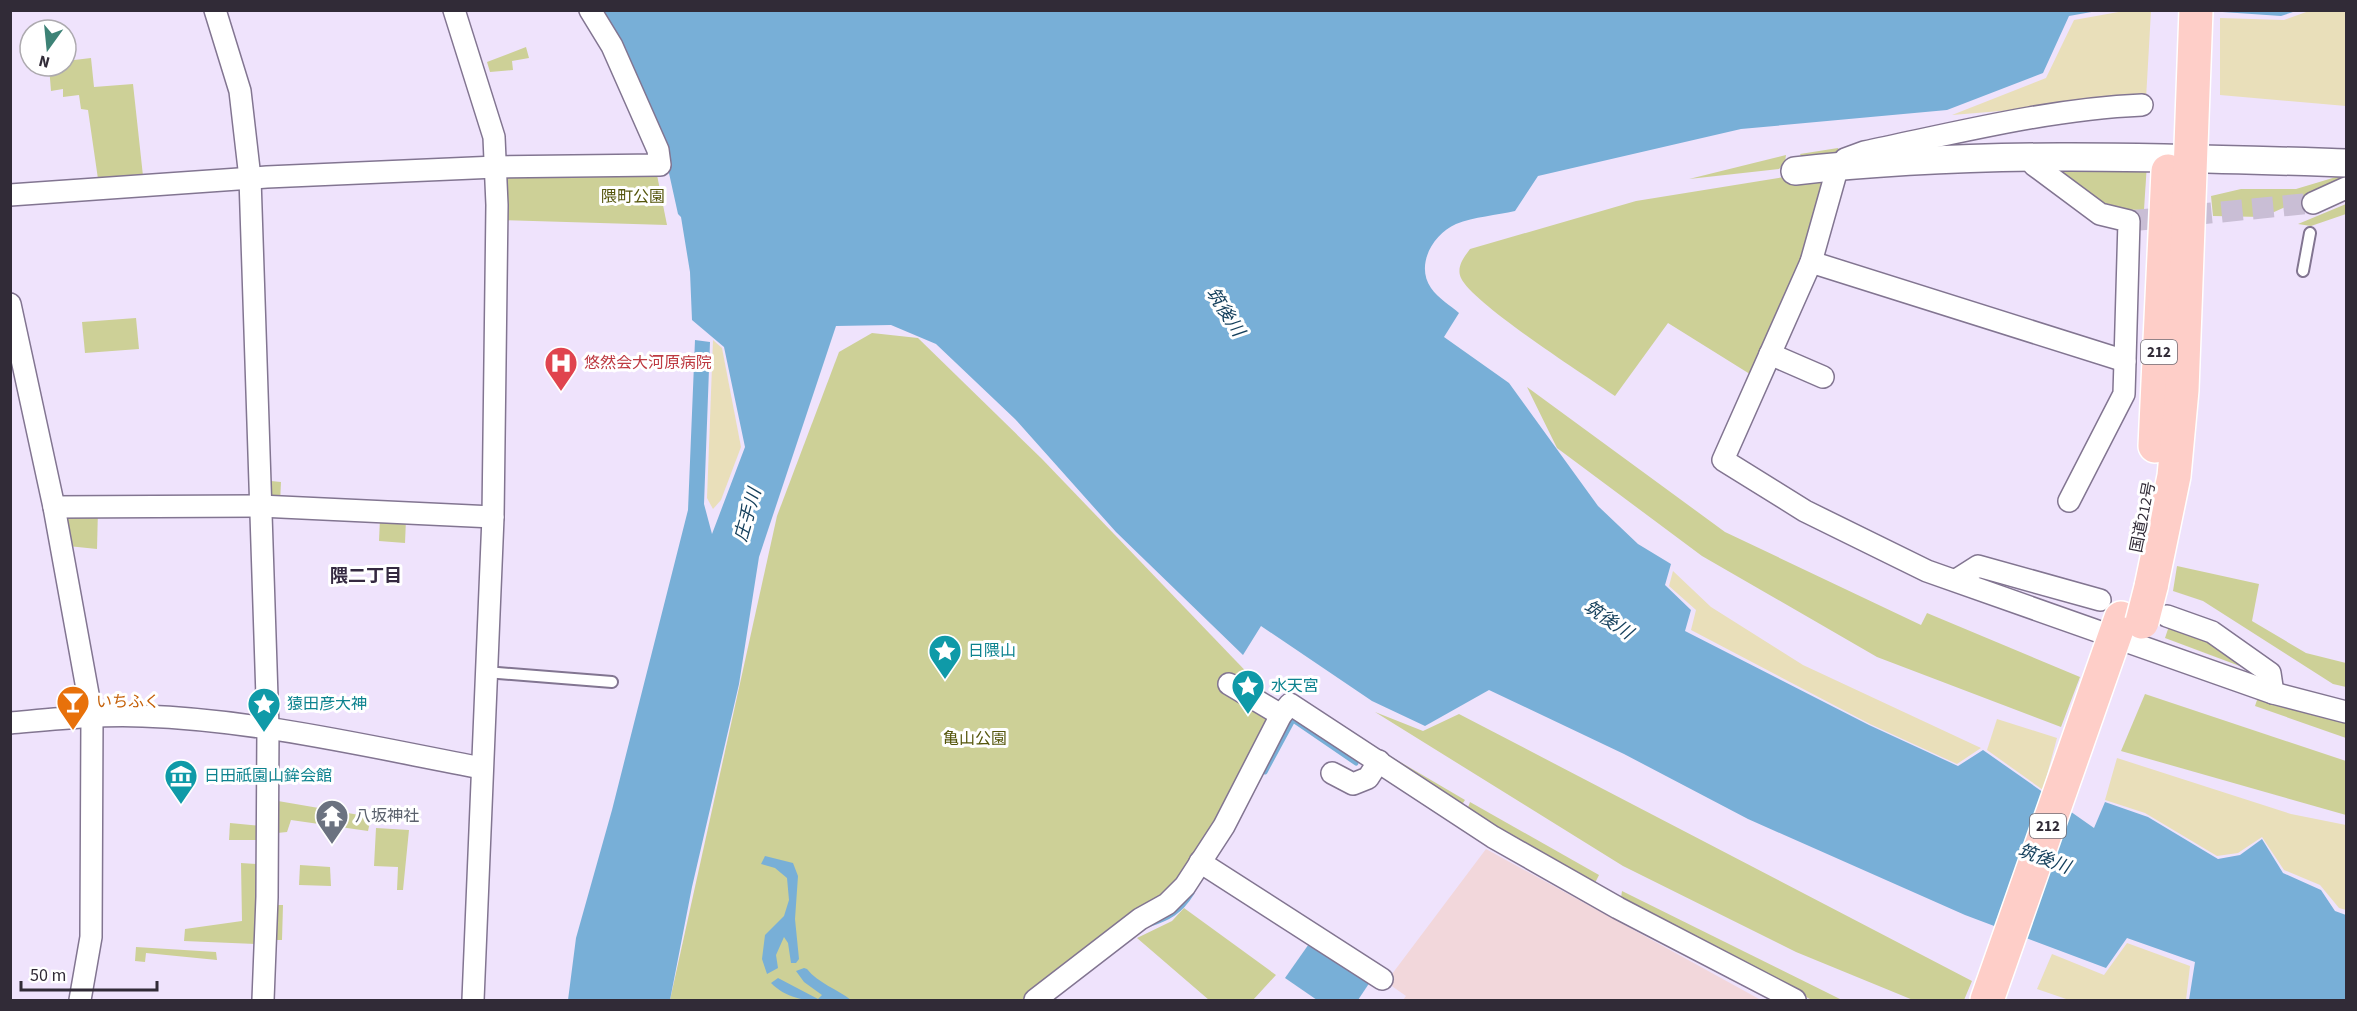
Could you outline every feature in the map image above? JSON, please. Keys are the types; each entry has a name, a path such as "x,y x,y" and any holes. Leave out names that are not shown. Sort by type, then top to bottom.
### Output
{"highway":[{"name":"国道212号","path":"2010,1000 2128,631 2140,586 2158,417 2180,157 2168,115 2174,10"},
{"name":"国道212号","path":"2168,115 2196,10"},
{"name":"国道212号","path":"1987,1000 2128,631"}],"street":[{"path":"215,10 240,91 250,178 268,728 267,897 263,1000"},
{"path":"454,10 494,137 496,167 493,517 473,1000"},
{"path":"10,195 250,178 496,167 660,165 658,150 612,46 590,10"},
{"path":"1830,167 1864,152 2028,118 2109,106 2168,115"},
{"path":"2027,156 2034,165 2100,214 2128,221 2124,394 2069,501"},
{"path":"1795,171 2027,156 2180,157 2346,163"},
{"path":"1830,167 1811,262 1719,465 1805,511 1927,571 2128,631 2212,632 2270,673 2273,693"},
{"path":"2313,203 2346,188"},
{"path":"1811,262 2125,361"},
{"path":"10,304 13,329 54,507 92,716 91,937 80,1000"},
{"path":"1770,354 1823,377"},
{"path":"54,507 260,506 493,517"},
{"path":"1956,580 1978,566 2273,693 2346,712"},
{"path":"1229,684 1281,715"},
{"path":"1035,1000 1140,918 1167,904 1185,886 1228,819 1281,715 1290,704 1493,837 1617,908 1795,1000"},
{"path":"10,723 92,716 144,716 268,728 482,768"},
{"path":"1332,773 1353,784 1368,778 1379,761"},
{"path":"1200,862 1382,979"}],"lane":[{"path":"2303,271 2310,233"},
{"path":"486,672 612,682"}],"shaded area":[{"path":"1486,849 1761,1000 1403,1000 1406,996 1386,982"}],"green space":[{"path":"526,47 529,58 512,61 513,70 490,72 487,62"},
{"path":"91,58 94,87 133,84 143,176 98,179 88,110 81,109 79,95 63,97 63,89 51,91 50,78 78,78 78,60"},
{"path":"1838,148 1841,157 1806,165 1800,154"},
{"path":"1786,155 1785,162 1779,169 1689,179"},
{"path":"2147,163 2144,210 2104,209 2044,167"},
{"name":"隈町公園","path":"496,167 656,170 667,225 497,220"},
{"path":"1834,169 1802,270 1753,376 1668,323 1615,396 1507,321 1470,290 1461,278 1459,270 1461,262 1470,249 1636,201"},
{"path":"2346,174 2346,180 2263,217 2213,216 2211,196 2241,189 2296,189"},
{"path":"2346,204 2346,214 2311,226 2298,224"},
{"path":"136,318 139,349 85,353 82,322"},
{"name":"亀山公園","path":"872,333 918,338 1042,459 1284,711 1181,884 1031,1000 670,1000 777,516 839,352"},
{"path":"1527,387 1725,532 1921,625 1927,613 2080,677 2061,727 1877,657 1702,556 1557,448"},
{"path":"261,480 281,482 280,503 262,503"},
{"path":"63,509 98,509 97,549 68,546"},
{"path":"380,518 406,519 405,543 379,541"},
{"path":"2177,566 2259,584 2252,621 2306,653 2346,663 2346,687 2333,684 2203,601 2173,591"},
{"path":"2170,623 2180,626 2262,671 2261,674 2165,638"},
{"path":"2145,694 2346,761 2346,815 2121,751"},
{"path":"2258,697 2346,721 2346,738 2255,706"},
{"path":"1375,712 1423,731 1459,714 1972,981 1964,1000 1913,1000 1796,952 1623,866"},
{"path":"1356,736 1465,800 1459,809"},
{"path":"278,801 371,817 368,831 291,820 287,832 277,833"},
{"path":"1470,802 1599,875 1593,887 1466,813"},
{"path":"230,823 262,826 262,840 229,840"},
{"path":"376,828 409,830 403,890 397,890 398,867 374,866"},
{"path":"241,863 258,864 258,944 184,941 185,929 242,921"},
{"path":"300,865 330,867 331,886 299,885"},
{"path":"1622,891 1842,1000 1812,1000 1620,904"},
{"path":"274,905 283,905 282,940 272,940"},
{"path":"1184,908 1276,975 1253,1000 1209,1000 1137,938 1172,921"},
{"path":"136,947 216,952 217,960 146,953 145,962 135,961"}],"sand":[{"path":"2124,11 2151,11 2146,99 1952,115 2046,78 2074,20"},
{"path":"2309,11 2346,11 2346,106 2220,95 2220,18 2284,20"},
{"path":"713,340 722,348 741,447 721,500 713,509 707,498"},
{"path":"1673,571 1711,607 1803,665 1981,748 1957,764 1870,724 1691,630 1696,610 1669,586"},
{"path":"1997,719 2057,738 2043,790 1987,750"},
{"path":"2117,758 2291,814 2346,825 2346,910 2339,908 2320,885 2284,870 2262,837 2238,853 2217,856 2145,813 2105,800"},
{"path":"2127,943 2190,966 2186,1000 2069,1000 2037,989 2052,954 2104,975"}],"water":[{"path":"592,11 2097,11 2069,16 2043,73 1947,110 1741,129 1538,176 1515,211 1456,224 1440,235 1426,260 1427,279 1437,295 1459,313 1444,337 1509,383 1598,506 1638,544 1671,564 1665,585 1691,610 1685,631 1869,725 1958,766 1983,750 2094,828 2105,802 2148,817 2218,859 2240,855 2262,839 2283,873 2321,890 2335,911 2346,915 2346,1000 2189,1000 2195,962 2127,938 2106,968 1965,915 1748,819 1624,754 1489,690 1425,726 1372,701 1261,626 1243,655 1116,532 1015,419 936,344 891,325 836,326 759,557 739,684 692,887 670,1000 568,1000 576,938 612,810 688,510 695,340 710,342 704,504 712,534 745,447 724,347 692,320 690,272 681,217 678,214 665,155"},
{"path":"2208,11 2296,11 2281,16"},
{"path":"765,856 793,863 798,876 795,919 799,959 796,963 791,963 788,943 784,937 776,955 778,968 767,974 762,959 765,935 784,916 789,900 787,878 775,868 761,864"},
{"path":"1311,941 1370,982 1358,1000 1317,1000 1285,978"},
{"path":"804,968 851,1000 819,1001 798,998 771,983 778,978 818,999 822,995 804,982 796,971"}],"waterway":[{"path":"1265,772 1293,720 1356,763"},
{"path":"1148,925 1173,913 1192,893"}],"tunnel":[{"path":"2129,221 2313,203"}],"place":[{"name":"悠然会大河原病院","path":"561,392"},
{"name":"日隈山","path":"945,680"},
{"name":"水天宮","path":"1248,715"},
{"name":"いちふく","path":"73,731"},
{"name":"猿田彦大神","path":"264,733"},
{"name":"日田祇園山鉾会館","path":"181,805"},
{"name":"八坂神社","path":"332,845"}],"district":[{"name":"隈二丁目","path":"366,576"}],"water label":[{"name":"筑後川","path":"1225,312"},
{"name":"庄手川","path":"748,515"},
{"name":"筑後川","path":"1608,620"},
{"name":"筑後川","path":"2044,859"}]}
